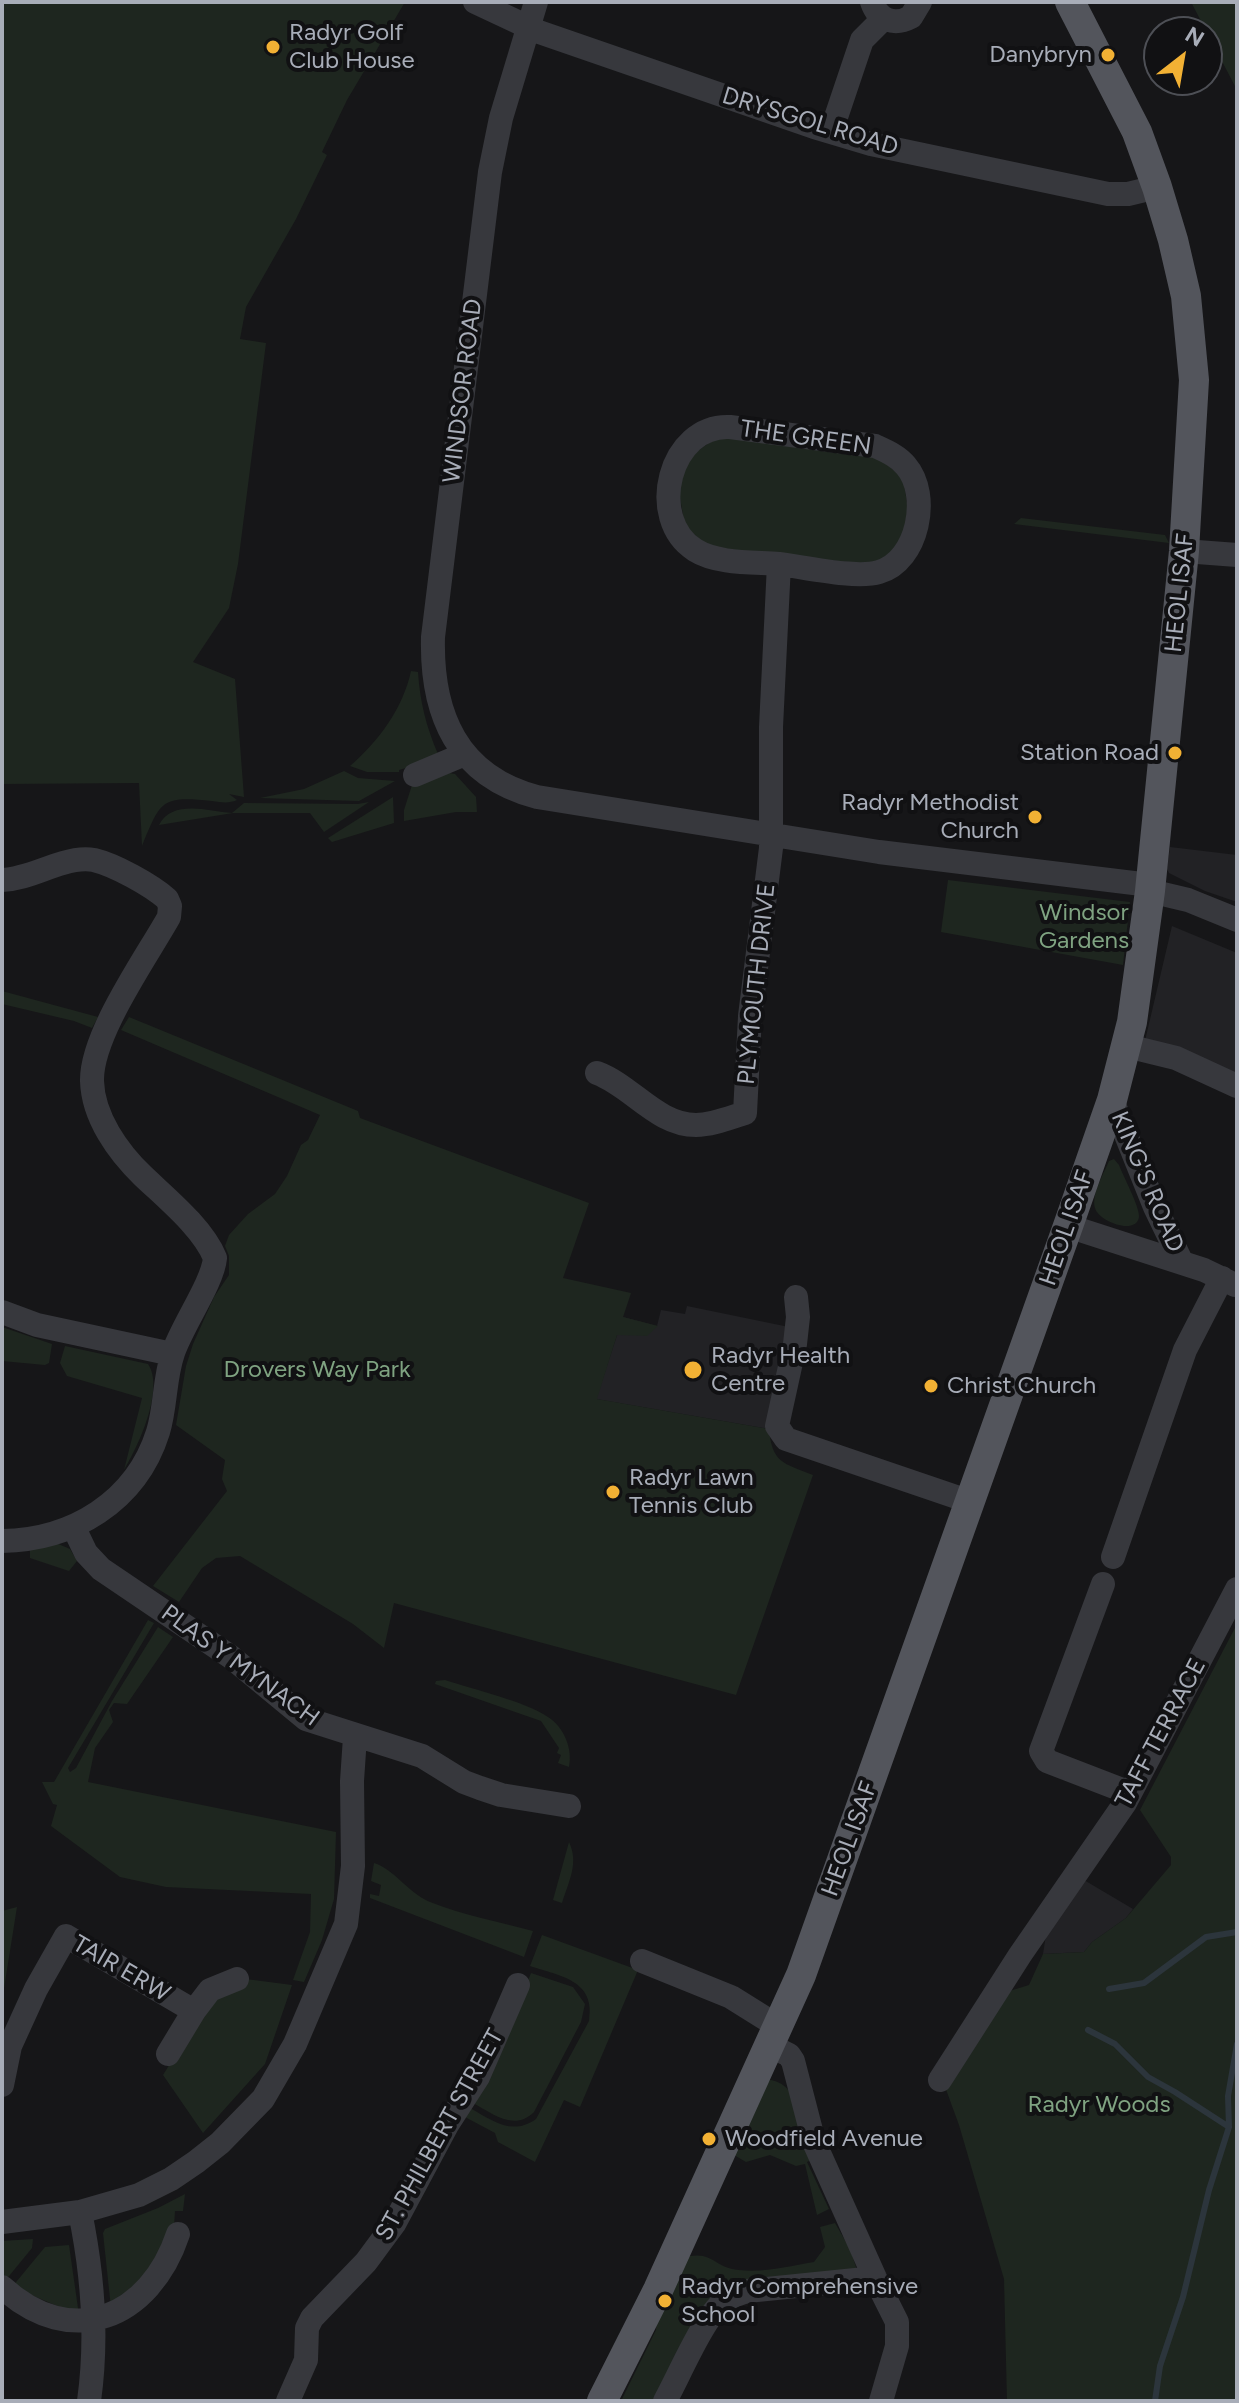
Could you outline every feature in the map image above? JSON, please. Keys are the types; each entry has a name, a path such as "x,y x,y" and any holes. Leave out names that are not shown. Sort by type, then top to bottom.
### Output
{"main road":[{"name":"HEOL ISAF","path":"602,2401 658,2290 806,1963 1068,1226 1112,1100 1127,1046 1150,888 1184,551 1193,411 1192,351 1179,260 1157,187 1137,132 1070,2"}],"street":[{"name":"DRYSGOL ROAD","path":"475,2 539,32 871,144 1108,194 1128,194 1157,187"},
{"name":"WINDSOR ROAD","path":"536,2 501,118 490,172 433,637 433,676 437,698 452,735 465,754 497,782 528,794 879,852 1150,888"},
{"path":"831,132 862,40 878,10 903,21 917,11 920,2"},
{"name":"THE GREEN","path":"730,427 875,446 905,464 915,484 917,514 912,540 898,560 887,569 864,574 779,564 705,555 679,535 670,513 669,492 674,464 698,434 730,427"},
{"path":"1184,551 1237,555"},
{"path":"772,835 771,727 779,564"},
{"path":"415,775 465,754"},
{"name":"PLYMOUTH DRIVE","path":"597,1073 623,1085 668,1119 681,1124 698,1125 745,1113 750,1016 772,835"},
{"path":"2,880 29,876 73,861 95,860 159,893 170,906 169,917 108,1027 94,1064 92,1081 97,1109 111,1136 138,1171 188,1221 215,1258 211,1274 172,1354 163,1415 150,1451 124,1489 102,1510 74,1528 37,1539 2,1541"},
{"path":"1150,888 1237,920"},
{"path":"1127,1046 1176,1058 1237,1086"},
{"name":"KING'S ROAD","path":"1112,1100 1155,1207 1182,1263"},
{"name":"KING'S ROAD","path":"1068,1226 1230,1282"},
{"path":"1113,1557 1185,1350 1230,1282"},
{"path":"796,1297 798,1317 795,1344 777,1426 781,1434 786,1439 971,1502"},
{"path":"2,1312 61,1331 172,1354"},
{"name":"PLAS Y MYNACH","path":"74,1528 86,1553 101,1569 231,1657 306,1719 422,1756 464,1782 490,1792 569,1806"},
{"path":"1103,1584 1041,1751 1047,1761 1130,1793"},
{"name":"TAFF TERRACE","path":"940,2080 1130,1793 1237,1589"},
{"path":"2,2222 80,2212 139,2195 196,2162 242,2123 263,2099 280,2073 319,1992 346,1924 353,1866 355,1737"},
{"name":"TAIR ERW","path":"2,2085 10,2046 36,1989 66,1936 194,2011"},
{"path":"642,1961 731,1997 775,2037 793,2061 814,2142 897,2322 899,2336 881,2401"},
{"name":"TAIR ERW","path":"168,2054 210,1990 237,1979"},
{"name":"ST. PHILBERT STREET","path":"288,2401 306,2360 307,2328 312,2318 366,2262 394,2224 447,2125 478,2077 518,1985"},
{"path":"80,2212 95,2319 89,2401"},
{"path":"2,2287 30,2308 48,2315 95,2319 111,2315 148,2289 167,2264 178,2234"},
{"path":"665,2401 712,2315 734,2295 747,2291 875,2278"}],"shaded area":[{"path":"1170,847 1237,855 1237,902 1205,891 1169,873"},
{"path":"1172,926 1237,953 1237,1080 1144,1045"},
{"name":"Radyr Health Centre","path":"687,1306 789,1327 769,1429 596,1399 623,1317 657,1326 661,1310 685,1314"},
{"path":"1084,1880 1133,1909 1084,1952 1043,1954 1046,1935"}],"green space":[{"path":"2,2 405,2 347,100 322,152 327,155 296,219 246,307 240,339 266,343 238,564 229,608 193,662 235,679 244,797 229,794 237,800 182,799 165,804 154,819 142,846 139,783 2,784"},
{"path":"1191,2 1237,2 1237,90 1223,63 1223,16 1198,16"},
{"path":"718,437 873,454 903,477 908,509 902,540 887,557 871,564 707,546 685,526 679,492 687,458"},
{"path":"1021,518 1165,535 1169,543 1014,524"},
{"path":"411,671 418,672 424,714 438,754 399,772 367,772 350,766 371,746 396,711"},
{"path":"344,771 358,778 395,781 359,801 260,798 304,789"},
{"path":"449,773 455,774 476,797 477,812 456,812 404,821 412,785"},
{"path":"393,797 394,823 332,842 328,838"},
{"path":"369,802 324,832 310,813 233,813 159,825 165,817 181,809 232,813 244,803"},
{"name":"Windsor Gardens","path":"948,880 1130,902 1123,965 941,932"},
{"path":"2,991 98,1017 92,1028 2,1004"},
{"name":"Drovers Way Park","path":"129,1017 358,1111 360,1118 589,1203 563,1278 631,1293 623,1317 658,1326 647,1336 617,1335 597,1399 769,1429 776,1455 794,1468 813,1475 736,1695 394,1603 384,1648 353,1624 240,1556 216,1558 202,1568 179,1602 153,1586 227,1491 222,1479 225,1460 176,1425 193,1344 214,1297 229,1275 229,1256 225,1246 229,1235 248,1214 275,1194 320,1115 121,1030"},
{"path":"1114,1159 1139,1212 1136,1223 1131,1225 1109,1222 1095,1208 1099,1184 1109,1161"},
{"path":"2,1327 52,1344 49,1363 2,1361"},
{"path":"65,1346 148,1364 152,1375 152,1402 142,1433 124,1470 142,1398 67,1376 60,1363"},
{"path":"56,1543 70,1549 77,1561 69,1571 30,1558 30,1548"},
{"path":"148,1620 154,1623 68,1768 70,1772 76,1768 112,1701 158,1627 173,1637 127,1704 114,1703 109,1710 113,1722 95,1748 88,1782 336,1832 334,1899 322,1940 304,1982 293,1980 310,1932 311,1894 166,1887 120,1877 51,1826 57,1805 53,1804 42,1782 54,1782"},
{"name":"Radyr Woods","path":"1237,1624 1237,2401 1007,2401 1004,2279 944,2084 1003,1993 1029,1985 1043,1954 1084,1952 1092,1942 1126,1918 1171,1865 1171,1857 1140,1810"},
{"path":"445,1680 513,1701 548,1717 559,1726 566,1739 570,1753 569,1767 558,1763 561,1755 557,1753 559,1748 541,1721 435,1684 436,1681"},
{"path":"569,1842 573,1865 562,1903 553,1900"},
{"path":"374,1863 430,1902 533,1931 524,1957 370,1898 370,1894 379,1896 381,1885 371,1881"},
{"path":"17,1907 2,2001 2,1911"},
{"path":"542,1935 638,1970 580,2107 564,2100 535,2162 498,2142 495,2133 465,2117 470,2108 503,2125 519,2126 536,2119 589,2021 590,2007 581,1988 564,1977 530,1966"},
{"path":"531,1973 573,1987 585,2004 581,2022 534,2112 526,2118 511,2121 473,2103 498,2056"},
{"path":"246,1979 292,1985 265,2064 203,2133 163,2075 215,1991"},
{"path":"771,2080 789,2091 801,2112 815,2158 807,2162 829,2209 817,2215 805,2164 796,2166 770,2155 746,2162 734,2155 764,2081"},
{"path":"185,2194 183,2211 175,2211 174,2226 162,2260 111,2308 105,2229"},
{"path":"835,2223 850,2249 857,2270 847,2292 825,2296 750,2282 656,2401 621,2401 656,2330 657,2315 681,2258 707,2257 722,2266 748,2271 814,2262 825,2247 820,2227"},
{"path":"33,2239 32,2248 5,2281 2,2278 2,2241"},
{"path":"69,2245 79,2315 12,2287 45,2247"}],"waterway":[{"path":"1109,1989 1144,1983 1206,1937 1237,1932"},
{"path":"1088,2030 1115,2044 1148,2077 1229,2127"},
{"path":"1155,2401 1160,2366 1183,2297 1209,2190 1229,2127 1228,2096 1237,2044"}],"place":[{"name":"Radyr Golf Club House","path":"273,47"},
{"name":"Danybryn","path":"1108,55"},
{"name":"Station Road","path":"1175,753"},
{"name":"Radyr Methodist Church","path":"1035,817"},
{"name":"Radyr Health Centre","path":"693,1370"},
{"name":"Christ Church","path":"931,1386"},
{"name":"Radyr Lawn Tennis Club","path":"613,1492"},
{"name":"Woodfield Avenue","path":"709,2139"},
{"name":"Radyr Comprehensive School","path":"665,2301"}]}
